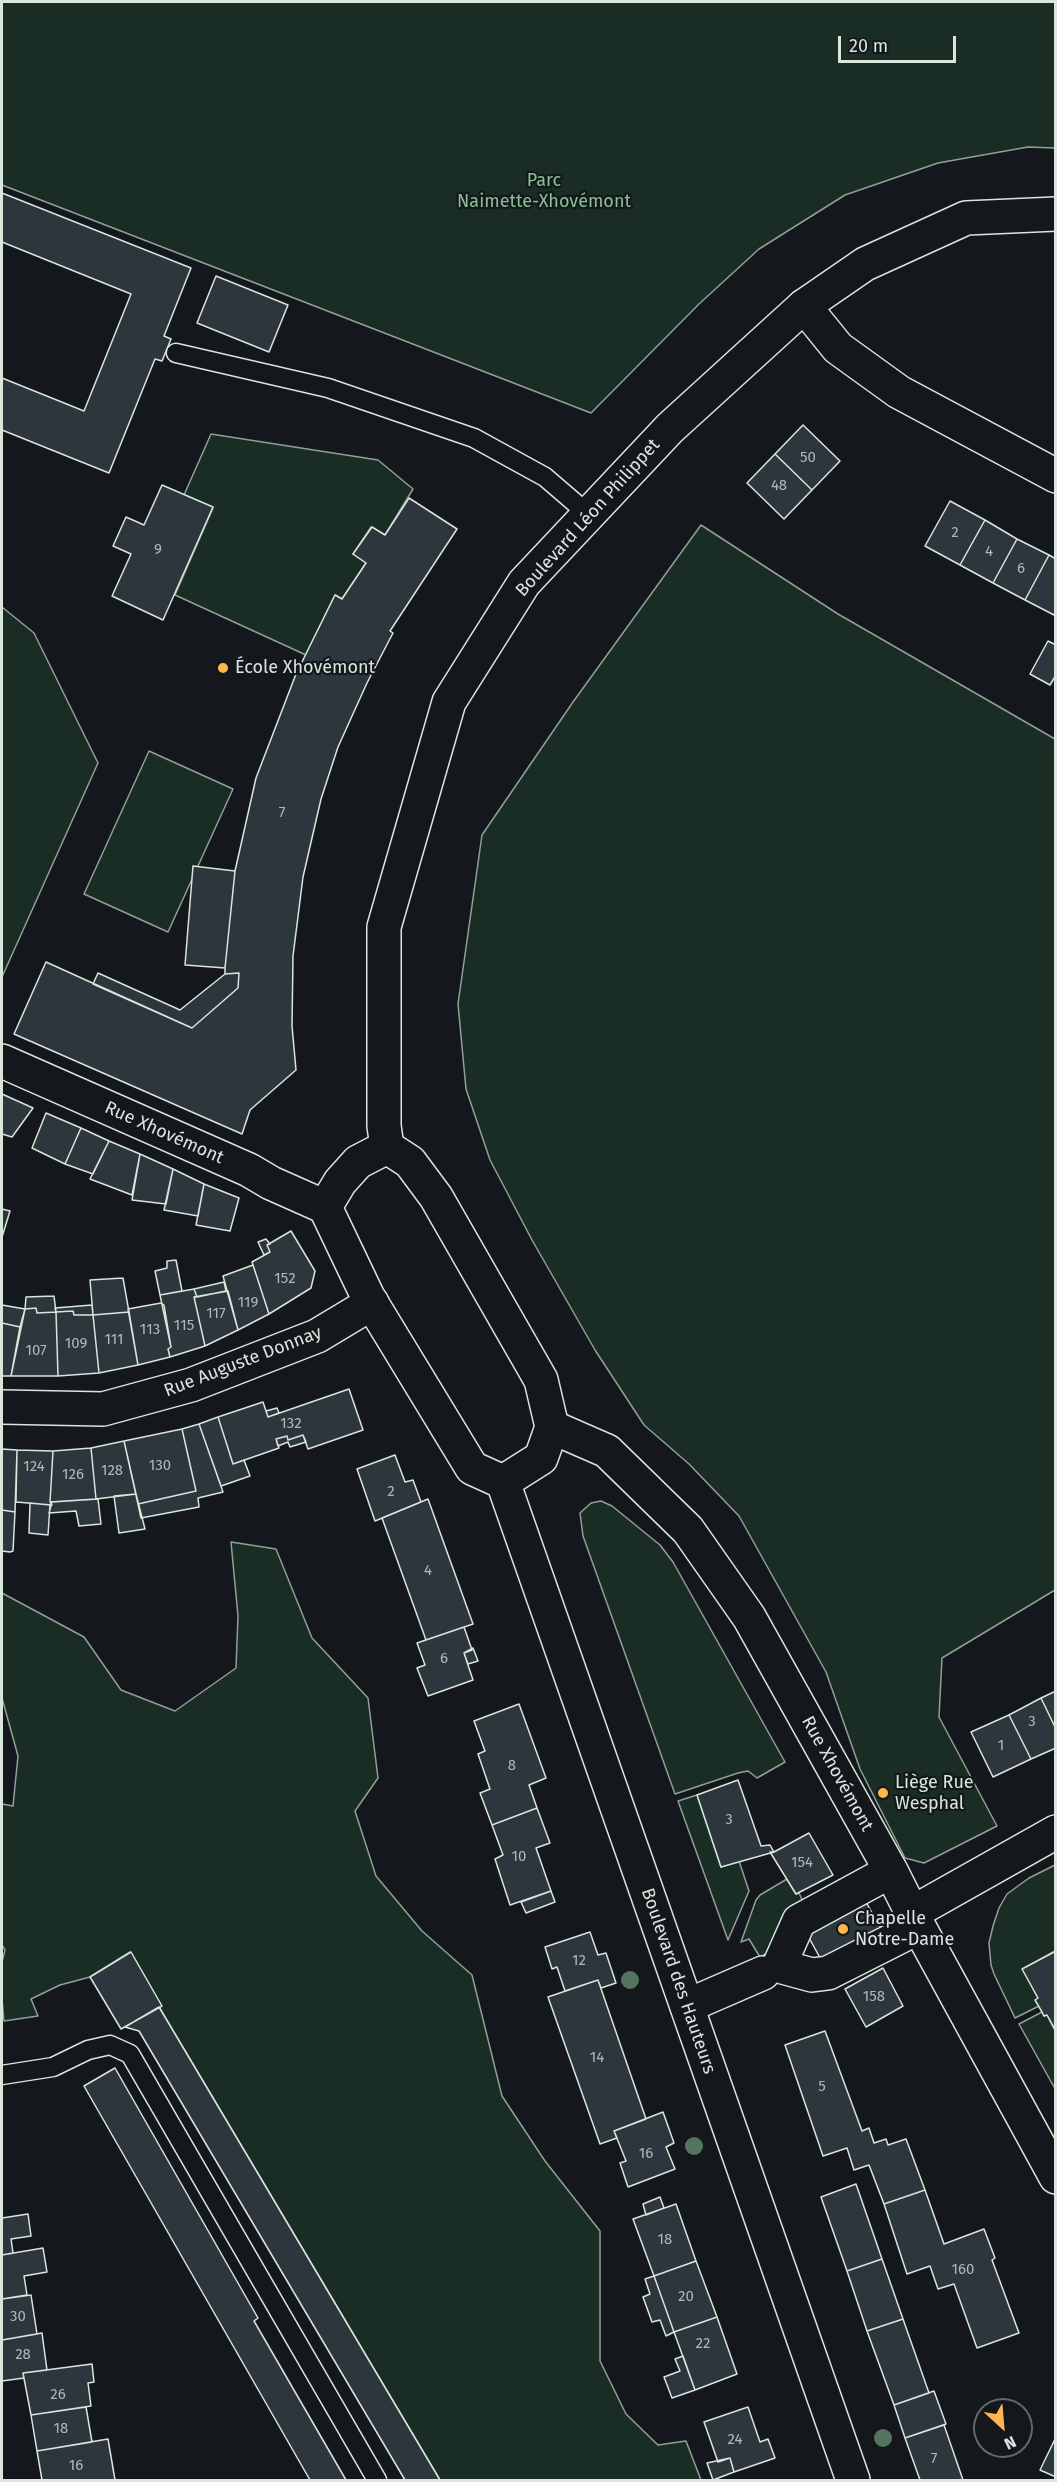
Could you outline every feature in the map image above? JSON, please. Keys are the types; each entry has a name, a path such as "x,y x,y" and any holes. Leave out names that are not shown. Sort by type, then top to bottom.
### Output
{"street":[{"name":"Boulevard Léon Philippet","path":"387,1147 384,1126 384,927 449,702 524,583 670,428 804,306 865,264 966,218 1056,214"},
{"path":"804,306 838,348 899,392 1056,476"},
{"name":"Rue Xhovémont","path":"2,1061 249,1170 271,1183 325,1207"},
{"path":"387,1147 410,1162 436,1197 541,1380 552,1427 541,1458 502,1482 472,1468 372,1303 325,1207 340,1182 358,1162 387,1147"},
{"name":"Rue Auguste Donnay","path":"2,1407 103,1409 191,1385 317,1336 372,1303"},
{"name":"Rue Xhovémont","path":"552,1427 607,1451 688,1530 749,1617 891,1871 1056,2177"},
{"name":"Boulevard des Hauteurs","path":"502,1482 853,2481"},
{"path":"891,1871 800,1921 779,1966 812,1975 828,1974 1056,1832"},
{"path":"687,2006 763,1973"}],"lane":[{"path":"176,353 327,388 474,438 545,477 588,514"},
{"path":"2,2075 53,2067 88,2050 110,2045 130,2054 376,2481"}],"green space":[{"name":"Parc Naimette-Xhovémont","path":"2,2 1055,2 1055,148 1028,147 938,163 845,195 759,249 699,304 591,413 2,185"},
{"path":"211,434 378,460 413,489 385,535 371,527 353,554 366,563 342,599 335,595 306,655 175,595 213,508 184,495"},
{"path":"701,525 838,614 1055,739 1055,1590 942,1658 939,1717 997,1826 924,1863 905,1858 860,1769 826,1672 739,1516 689,1464 644,1425 595,1350 532,1240 490,1160 466,1089 458,1004 482,835 573,702"},
{"path":"2,607 34,633 98,763 2,977"},
{"path":"149,751 233,789 168,932 84,894"},
{"path":"601,1501 612,1506 660,1545 673,1562 785,1762 757,1778 748,1771 675,1794 583,1536 580,1513 591,1503"},
{"path":"231,1542 276,1549 312,1638 368,1698 378,1778 355,1811 376,1876 422,1931 472,1975 502,2096 545,2161 600,2231 600,2361 626,2414 658,2445 686,2441 701,2480 440,2480 159,2007 130,1952 90,1977 60,1985 31,1999 38,2016 4,2021 2,1804 13,1806 18,1756 2,1698 2,1593 84,1637 121,1690 175,1711 236,1668 238,1616"},
{"path":"697,1795 721,1867 739,1861 749,1891 728,1940 678,1801"},
{"path":"1055,1865 1055,1951 1023,1969 1038,1998 1039,2006 1015,2018 991,1965 989,1943 993,1926 1007,1894 1029,1878"},
{"path":"787,1879 796,1894 799,1893 806,1908 778,1947 760,1957 749,1939 741,1942 756,1900 760,1895"},
{"path":"1042,2012 1044,2016 1047,2015 1055,2031 1054,2087 1019,2024"}],"building":[{"path":"2,193 191,268 164,336 171,339 162,361 155,359 109,473 2,430 2,378 84,411 131,294 2,242"},
{"path":"216,276 288,305 269,352 197,323"},
{"path":"803,425 840,461 812,490 775,454"},
{"path":"775,454 812,490 784,519 747,483"},
{"path":"162,485 213,507 163,620 112,596 131,554 113,546 126,517 144,525"},
{"path":"409,498 457,529 390,631 393,633 338,747 321,799 303,877 293,956 292,1026 296,1070 250,1110 242,1134 14,1034 46,962 192,1028 238,988 239,973 225,974 225,968 235,871 256,778 296,674 335,595 342,599 366,563 353,554 372,527 385,535"},
{"path":"950,501 985,520 960,565 925,546"},
{"path":"985,520 1017,539 993,583 960,565"},
{"path":"1017,539 1049,555 1025,600 993,583"},
{"path":"1049,555 1056,559 1056,616 1025,600"},
{"path":"1048,641 1056,645 1056,675 1050,685 1030,674"},
{"path":"193,866 235,871 225,968 185,965"},
{"path":"98,973 180,1010 225,974 239,973 238,988 192,1028 93,984"},
{"path":"2,1094 33,1108 12,1137 2,1134"},
{"path":"46,1113 81,1128 65,1164 32,1148"},
{"path":"81,1128 109,1141 93,1174 65,1164"},
{"path":"109,1141 140,1154 132,1195 90,1179"},
{"path":"140,1154 173,1169 166,1204 132,1200"},
{"path":"173,1169 204,1184 198,1216 164,1210"},
{"path":"204,1184 239,1198 230,1231 196,1225"},
{"path":"2,1209 10,1211 2,1237"},
{"path":"291,1231 315,1271 311,1288 269,1314 252,1262 270,1252 267,1245"},
{"path":"266,1239 270,1244 267,1245 270,1252 264,1255 258,1242"},
{"path":"176,1260 182,1291 160,1295 155,1271 167,1268 167,1261"},
{"path":"253,1265 269,1314 238,1330 223,1276"},
{"path":"123,1278 129,1312 93,1315 90,1280"},
{"path":"224,1282 226,1291 197,1297 194,1289"},
{"path":"194,1289 205,1346 170,1357 168,1349 171,1347 160,1295"},
{"path":"228,1291 238,1330 205,1346 194,1297"},
{"path":"54,1296 56,1312 37,1313 36,1308 25,1309 26,1297"},
{"path":"161,1303 164,1305 171,1347 168,1349 170,1357 138,1365 128,1309"},
{"path":"2,1305 25,1309 20,1327 2,1323"},
{"path":"92,1305 93,1315 74,1315 73,1311 56,1312 55,1308"},
{"path":"36,1308 37,1313 56,1312 58,1376 11,1376 25,1309"},
{"path":"73,1311 74,1315 93,1315 99,1373 58,1376 56,1312"},
{"path":"129,1312 138,1365 99,1373 93,1315"},
{"path":"2,1323 20,1327 11,1376 2,1376"},
{"path":"349,1389 363,1430 308,1449 303,1435 288,1440 287,1436 276,1439 279,1448 233,1464 218,1417 263,1402 268,1417"},
{"path":"277,1408 279,1413 268,1417 266,1411"},
{"path":"218,1417 233,1464 244,1460 250,1476 221,1486 199,1424"},
{"path":"199,1424 223,1492 198,1498 199,1507 141,1518 138,1504 196,1491 182,1429"},
{"path":"182,1429 196,1491 138,1504 124,1441"},
{"path":"303,1435 306,1442 290,1447 288,1442 278,1446 276,1439 287,1436 288,1440"},
{"path":"124,1441 136,1494 96,1499 91,1448"},
{"path":"91,1448 96,1499 50,1502 53,1451"},
{"path":"2,1449 17,1450 15,1512 2,1510"},
{"path":"17,1450 53,1451 50,1502 52,1505 16,1502"},
{"path":"395,1455 405,1482 413,1480 421,1502 375,1521 357,1469"},
{"path":"136,1494 145,1529 119,1533 114,1496"},
{"path":"98,1499 101,1524 79,1526 76,1511 49,1513 52,1502"},
{"path":"428,1499 473,1624 426,1640 382,1518"},
{"path":"30,1503 50,1505 48,1535 29,1533"},
{"path":"2,1510 15,1512 13,1551 10,1552 2,1551"},
{"path":"464,1627 472,1650 464,1653 473,1680 428,1696 417,1668 425,1665 417,1643"},
{"path":"473,1648 478,1661 468,1664 464,1653"},
{"path":"1056,1691 1056,1729 1041,1698"},
{"path":"1041,1698 1056,1729 1056,1748 1031,1759 1009,1715"},
{"path":"519,1704 546,1778 529,1785 537,1808 492,1825 480,1793 490,1789 478,1754 485,1751 474,1721"},
{"path":"1009,1715 1031,1759 993,1777 971,1732"},
{"path":"738,1780 761,1846 770,1845 774,1852 721,1867 697,1795"},
{"path":"537,1808 550,1843 536,1848 551,1891 510,1905 495,1859 503,1855 492,1825"},
{"path":"809,1833 833,1875 796,1894 770,1852"},
{"path":"551,1891 555,1902 526,1913 521,1902"},
{"name":"Chapelle Notre-Dame","path":"862,1895 883,1932 824,1965 803,1927"},
{"path":"590,1932 598,1955 606,1953 616,1983 601,1988 598,1980 565,1991 557,1967 552,1969 545,1947"},
{"path":"1056,1951 1056,2031 1035,2000 1038,1998 1022,1969"},
{"path":"131,1952 162,2006 121,2029 90,1977"},
{"path":"883,1968 903,2006 866,2027 845,1989"},
{"path":"598,1980 646,2119 614,2131 617,2138 600,2144 548,1997"},
{"path":"159,2007 440,2480 405,2480 139,2031 125,2027"},
{"path":"825,2031 862,2131 869,2128 874,2143 886,2139 888,2145 906,2139 925,2190 884,2204 869,2165 854,2170 847,2148 823,2156 785,2045"},
{"path":"115,2068 258,2318 254,2321 346,2480 310,2480 84,2086"},
{"path":"663,2112 674,2143 666,2147 675,2169 628,2187 620,2163 626,2161 614,2131"},
{"path":"856,2184 882,2259 847,2271 821,2197"},
{"path":"925,2190 944,2244 984,2229 995,2258 992,2260 1019,2333 977,2348 954,2284 938,2289 930,2266 907,2274 884,2204"},
{"path":"660,2197 664,2208 646,2215 643,2204"},
{"path":"676,2204 696,2261 654,2276 633,2219"},
{"path":"28,2214 31,2236 11,2239 13,2253 2,2255 2,2218"},
{"path":"43,2248 47,2272 24,2276 27,2295 2,2299 2,2255"},
{"path":"882,2259 903,2319 867,2331 847,2271"},
{"path":"696,2261 717,2317 674,2332 654,2276"},
{"path":"654,2276 674,2332 666,2336 660,2320 652,2322 643,2297 650,2294 645,2279"},
{"path":"31,2295 37,2334 2,2340 2,2299"},
{"path":"717,2317 737,2374 695,2390 674,2332"},
{"path":"903,2319 929,2393 894,2405 867,2331"},
{"path":"42,2333 47,2370 23,2373 24,2378 2,2381 2,2340"},
{"path":"683,2356 695,2390 672,2398 664,2377 680,2371 675,2359"},
{"path":"92,2364 94,2382 88,2383 91,2406 31,2415 23,2373"},
{"path":"934,2391 946,2424 905,2438 894,2405"},
{"path":"86,2407 92,2442 37,2451 31,2415"},
{"path":"748,2407 760,2442 768,2439 775,2458 734,2472 730,2458 718,2462 704,2422"},
{"path":"944,2425 963,2480 920,2480 905,2438"},
{"path":"1056,2437 1056,2477 1040,2470"},
{"path":"108,2439 115,2480 42,2480 37,2451"},
{"path":"730,2458 734,2472 713,2480 707,2463"}],"place":[{"name":"École Xhovémont","path":"223,668"},
{"name":"Liège Rue Wesphal","path":"883,1793"},
{"name":"Chapelle Notre-Dame","path":"843,1929"}]}
